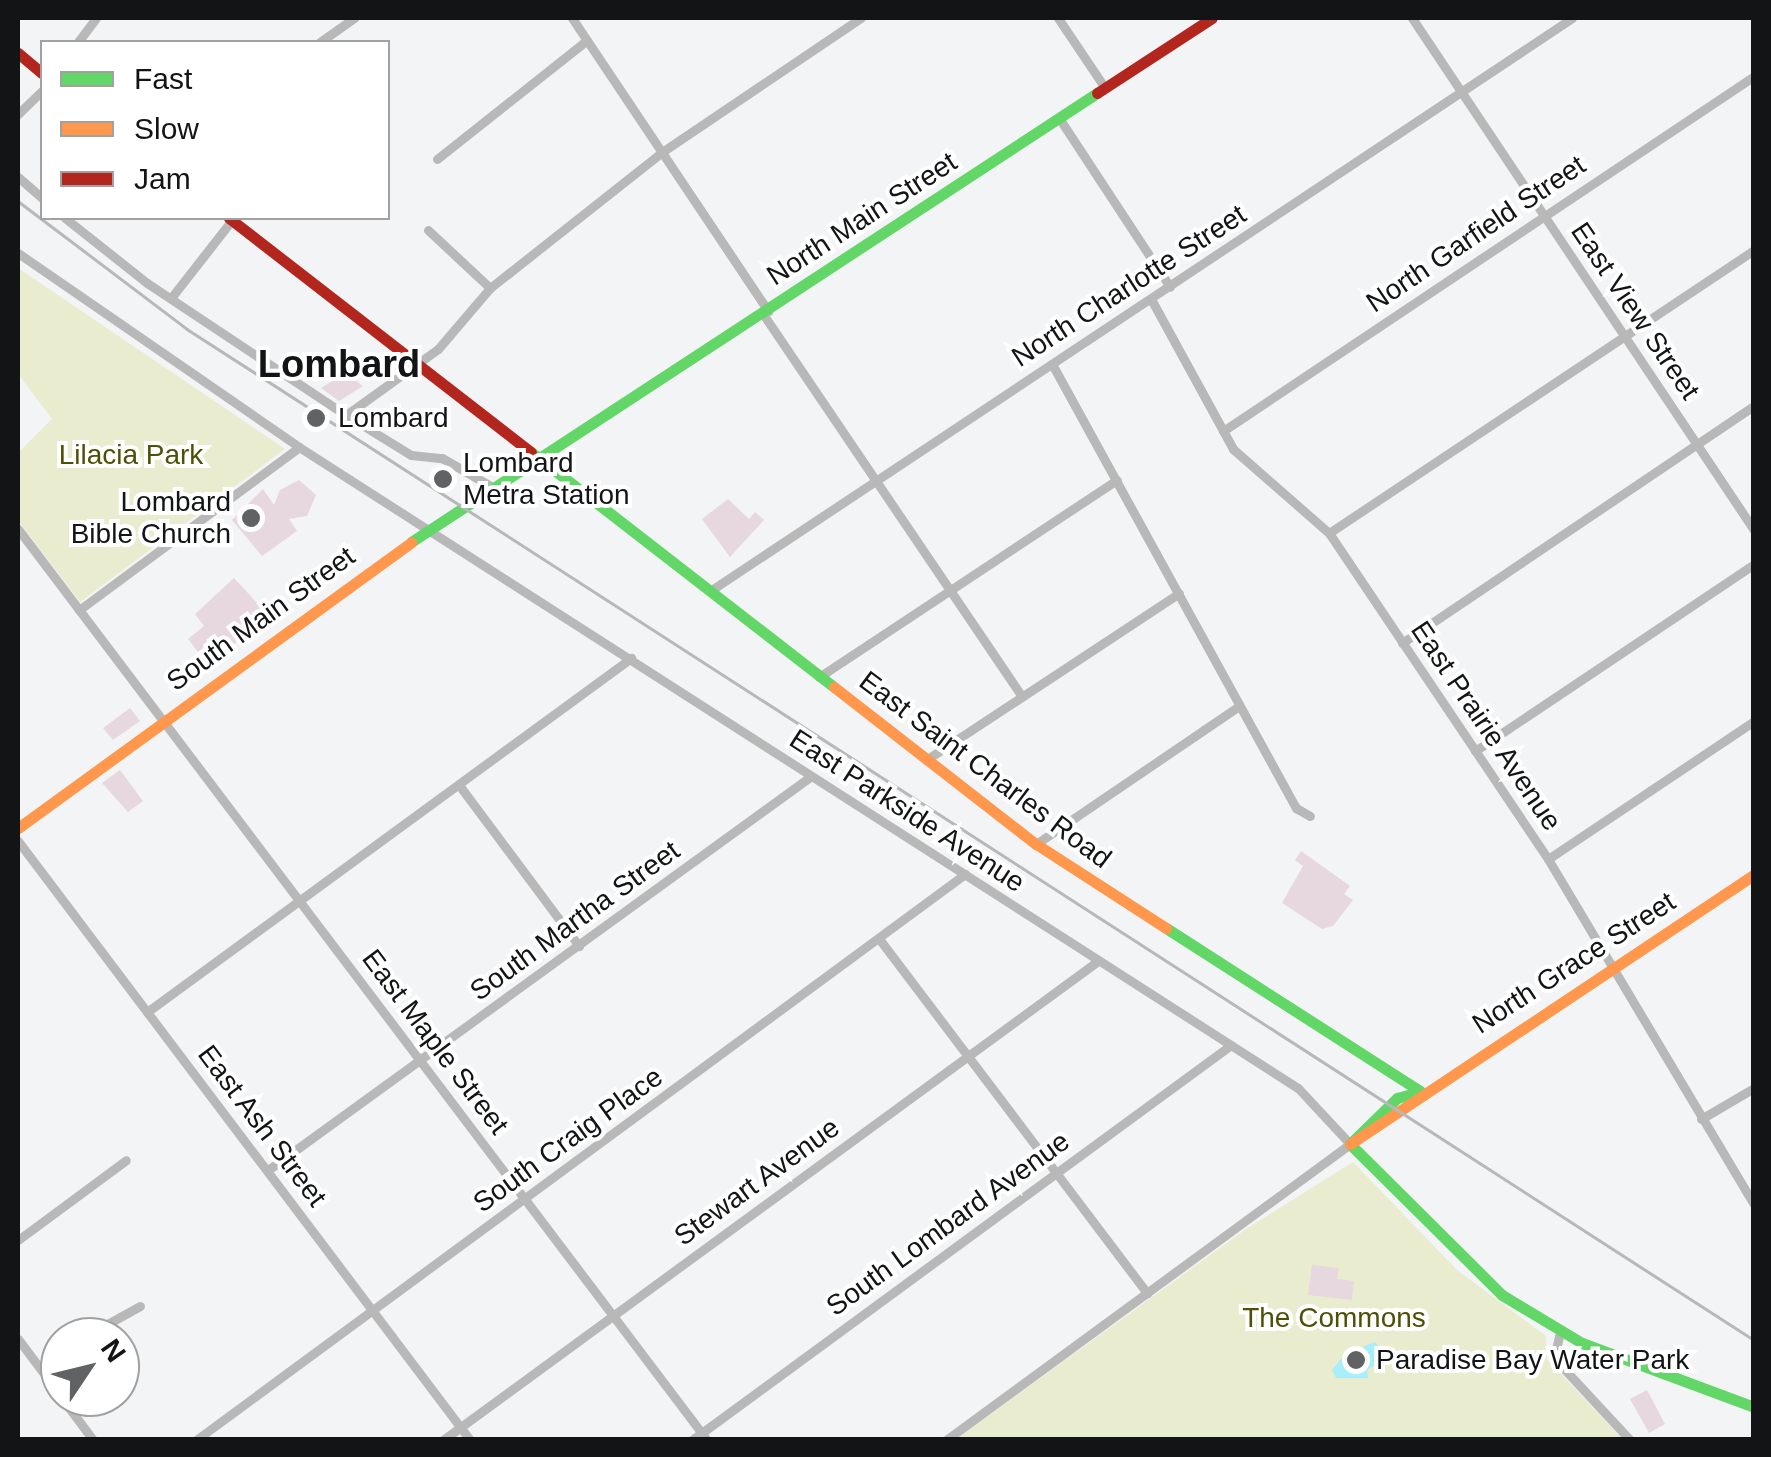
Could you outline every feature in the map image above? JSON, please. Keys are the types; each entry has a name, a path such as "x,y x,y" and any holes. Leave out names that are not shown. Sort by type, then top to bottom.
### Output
{"main road":[{"name":"North Main Street","path":"540,460 1212,18"},
{"path":"18,53 40,71"},
{"name":"East Saint Charles Road","path":"232,220 1036,844 1420,1092"},
{"name":"South Main Street","path":"18,828 429,529 540,460"},
{"name":"North Grace Street","path":"1350,1144 1397,1098 1420,1092 1754,875"},
{"path":"1350,1144 1462,1262 1560,1332 1754,1407"}],"street":[{"path":"80,40 96,18"},
{"path":"323,40 354,18"},
{"path":"572,18 1022,696"},
{"path":"346,415 417,363 490,288 662,152 849,21 861,18"},
{"path":"1058,18 1105,88"},
{"name":"East View Street","path":"1412,18 1754,530"},
{"name":"North Charlotte Street","path":"710,592 1572,18"},
{"path":"437,159 587,40"},
{"name":"North Garfield Street","path":"1223,431 1754,76"},
{"path":"18,114 40,93"},
{"path":"1060,118 1170,287"},
{"path":"18,176 40,196"},
{"path":"68,220 172,298 346,415 427,457 450,461 496,489"},
{"path":"172,298 230,220"},
{"path":"428,230 490,288"},
{"path":"1329,533 1754,250"},
{"name":"East Parkside Avenue","path":"18,254 299,448 632,658 1304,1094 1350,1144"},
{"name":"East Prairie Avenue","path":"1151,300 1223,431 1251,471 1329,533 1548,859 1618,965 1701,1119 1754,1204"},
{"path":"1052,364 1296,808 1310,816"},
{"path":"1402,643 1754,406"},
{"path":"79,610 299,448"},
{"path":"819,677 1117,480"},
{"name":"East Maple Street","path":"18,529 704,1436"},
{"path":"1475,751 1754,564"},
{"path":"926,760 1179,593"},
{"path":"147,1012 632,658"},
{"path":"1036,844 1239,706"},
{"path":"1548,859 1754,722"},
{"name":"South Martha Street","path":"268,1170 810,776"},
{"path":"460,786 579,946"},
{"name":"East Ash Street","path":"18,841 470,1440"},
{"name":"South Craig Place","path":"196,1440 965,874"},
{"path":"880,940 1147,1293"},
{"name":"Stewart Avenue","path":"443,1440 1098,962"},
{"name":"South Lombard Avenue","path":"692,1440 704,1436 1230,1045"},
{"path":"1701,1119 1754,1088"},
{"path":"946,1440 1350,1144"},
{"path":"18,1240 126,1160"},
{"path":"120,1317 140,1306"},
{"path":"1560,1332 1554,1358 1630,1440"},
{"path":"18,1339 40,1370"},
{"path":"76,1417 93,1440"}],"green space":[{"name":"Lilacia Park","path":"18,268 285,449 80,602 18,520 18,453 52,419 18,374"},
{"name":"The Commons","path":"1353,1162 1457,1270 1546,1336 1547,1359 1622,1439 955,1440 1246,1229"}],"water":[{"path":"1375,1342 1388,1357 1367,1370 1368,1378 1336,1378 1332,1370 1345,1354"}],"building":[{"path":"345,373 363,386 339,401 321,388"},
{"name":"Lombard Bible Church","path":"299,480 316,495 307,516 289,519 297,531 262,556 232,520 263,489 274,505 280,490"},
{"path":"728,499 749,519 755,512 764,520 730,557 702,519"},
{"path":"234,578 270,617 223,652 214,640 198,652 188,639 204,626 195,614"},
{"path":"130,708 140,721 113,740 103,728"},
{"path":"120,770 143,801 128,812 102,783"},
{"path":"1301,851 1350,886 1344,894 1353,900 1333,926 1322,929 1282,903 1303,866 1295,860"},
{"path":"1312,1265 1339,1268 1337,1279 1354,1281 1352,1300 1308,1295"},
{"path":"1647,1390 1665,1424 1649,1433 1630,1399"}],"railway":[{"path":"18,201 40,218"},
{"path":"43,220 187,329 1754,1340"}],"traffic: fast":[{"path":"411,542 1097,93"},
{"path":"531,452 834,687"},
{"path":"1166,928 1420,1091"},
{"path":"1350,1144 1397,1098 1416,1093"},
{"path":"1350,1144 1502,1295 1582,1343 1754,1407"}],"traffic: slow":[{"path":"18,828 411,542"},
{"path":"834,687 1036,844 1166,928"},
{"path":"1350,1144 1754,875"}],"traffic: jam":[{"path":"1097,93 1212,18"},
{"path":"18,53 40,71"},
{"path":"232,220 531,452"}],"place":[{"name":"Lombard","path":"316,418"},
{"name":"Lombard Metra Station","path":"443,479"},
{"name":"Lombard Bible Church","path":"251,518"},
{"name":"Paradise Bay Water Park","path":"1356,1360"}],"district":[{"name":"Lombard","path":"339,365"}]}
